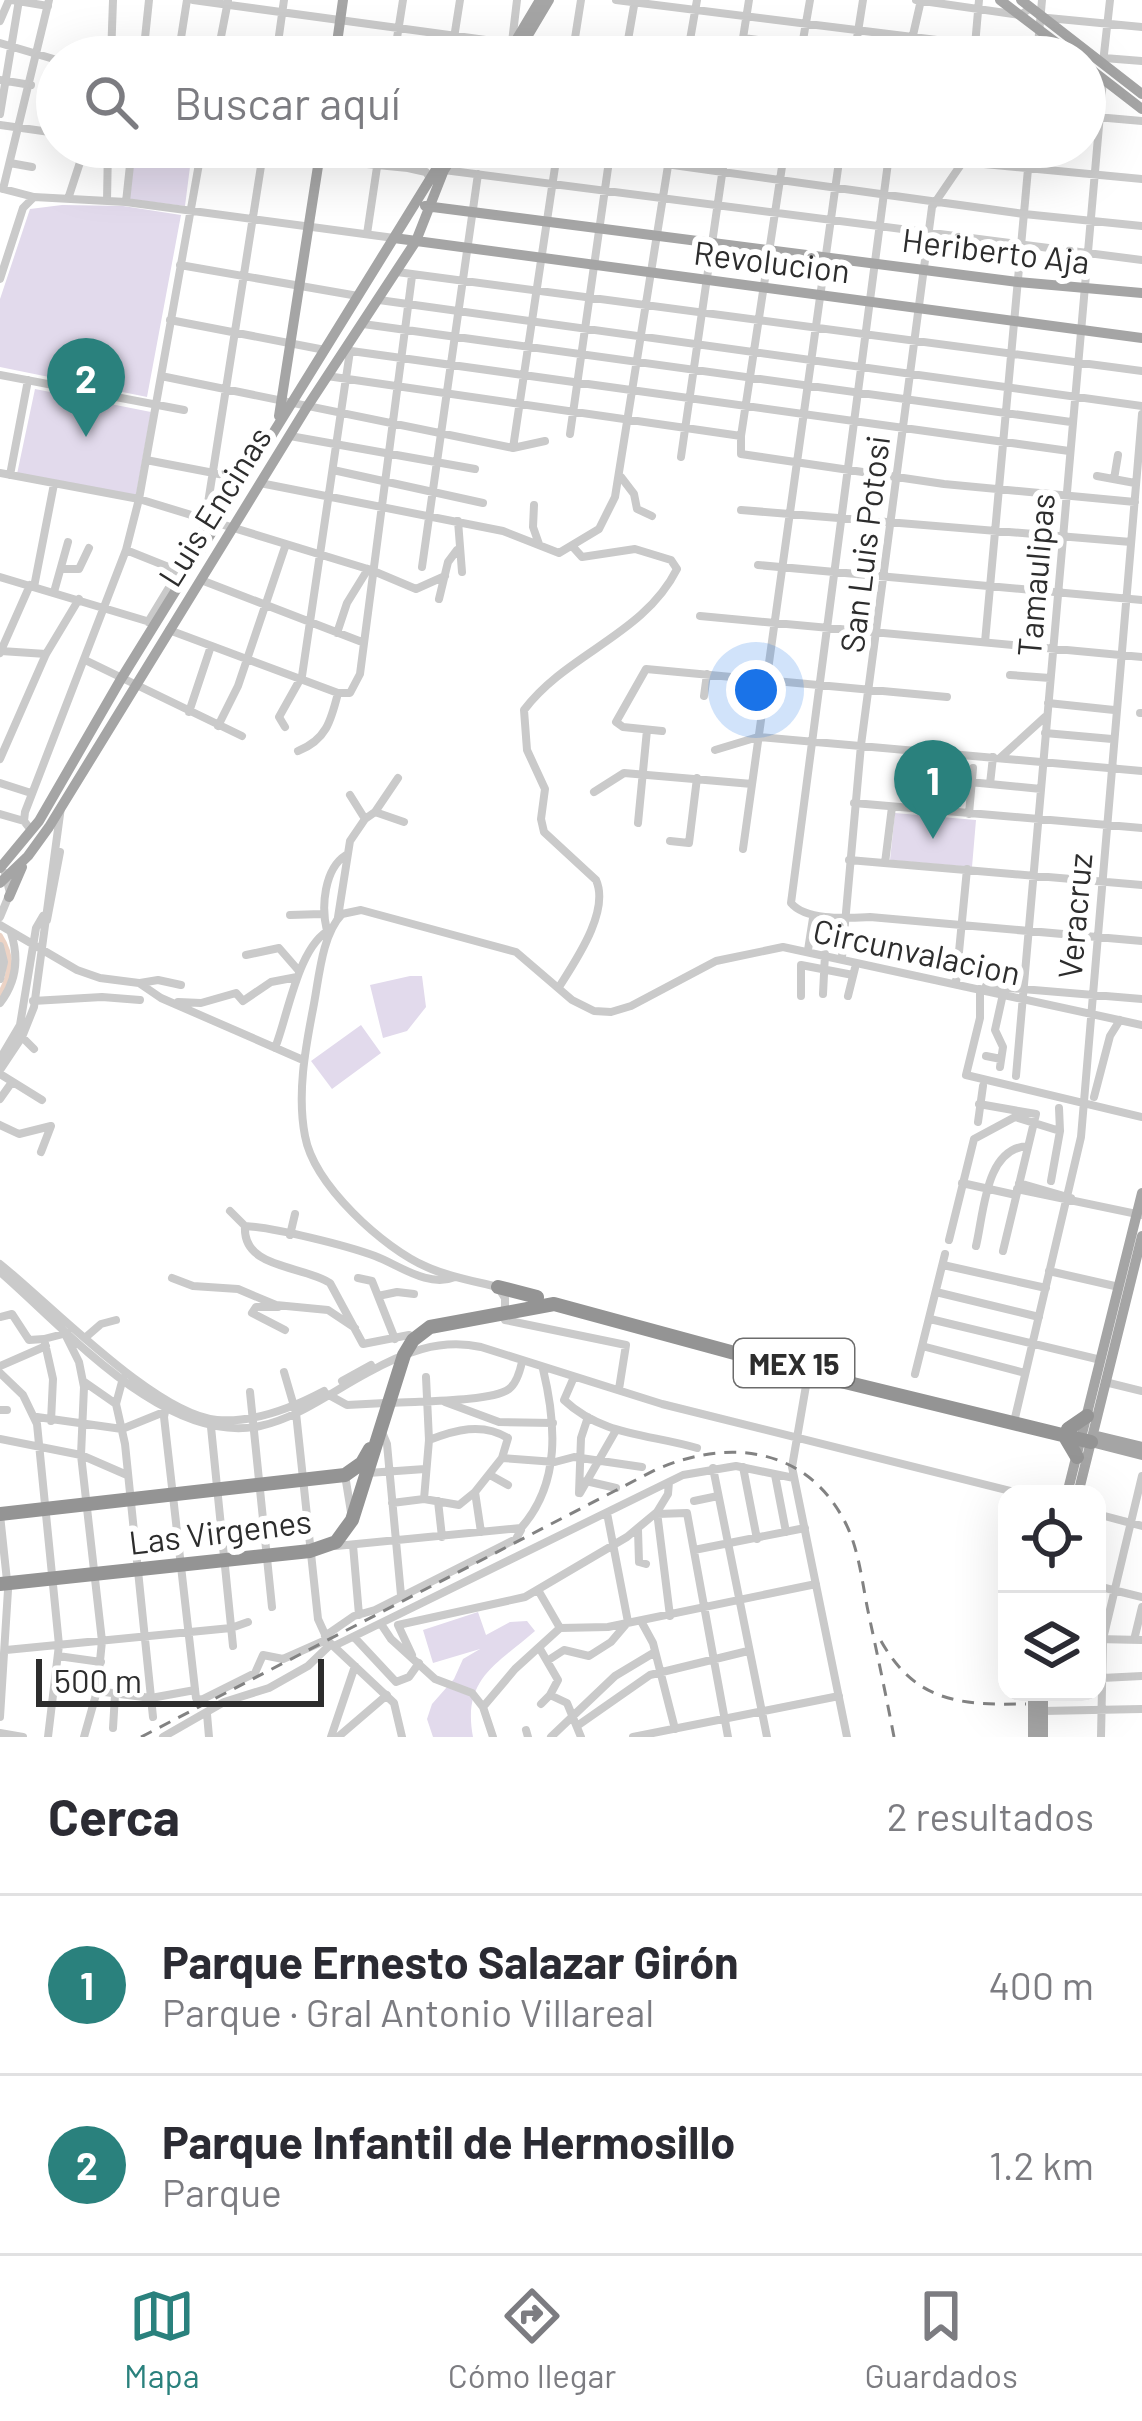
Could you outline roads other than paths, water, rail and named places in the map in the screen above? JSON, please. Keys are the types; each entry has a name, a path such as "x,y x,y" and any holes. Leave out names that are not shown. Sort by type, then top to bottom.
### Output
{"highway":[{"path":"498,1287 537,1297"},
{"name":"MEX 15","path":"399,1353 431,1321 506,1312 537,1297 570,1301 809,1370"},
{"name":"MEX 15","path":"399,1353 430,1327 538,1304 571,1307 1080,1435"},
{"path":"0,1513 345,1475 369,1462 399,1353"},
{"path":"369,1462 387,1403"},
{"path":"1077,1457 1087,1416"},
{"name":"Las Virgenes","path":"8,1583 329,1546 352,1520 369,1462"}],"main road":[{"path":"337,36 343,0"},
{"path":"522,36 545,0"},
{"path":"1000,0 1028,6 1069,36"},
{"path":"1028,6 1046,36"},
{"path":"1106,63 1142,94"},
{"path":"1106,81 1142,109"},
{"path":"1,877 152,623 277,427 286,403 318,168"},
{"path":"286,403 441,168"},
{"name":"Luis Encinas","path":"1,877 23,862 61,807 307,407 397,272 416,241 444,168"},
{"name":"Heriberto Aja","path":"415,205 1018,282 1142,293"},
{"name":"Revolucion","path":"394,238 1142,338"},
{"path":"8,900 23,862"},
{"path":"1087,1416 1142,1193"},
{"path":"1078,1485 1080,1435 1106,1382 1142,1236"},
{"path":"1080,1435 1142,1451"},
{"path":"1069,1485 1077,1457"},
{"path":"1033,1701 1033,1737"},
{"path":"1043,1701 1043,1737"}],"street":[{"path":"15,0 48,3 42,36"},
{"path":"0,21 15,0"},
{"path":"0,114 15,0"},
{"path":"112,36 113,0"},
{"path":"145,36 149,0"},
{"path":"182,36 190,0 458,36"},
{"path":"279,36 284,0"},
{"path":"397,36 403,0"},
{"path":"454,35 460,0"},
{"path":"515,36 517,0"},
{"path":"575,36 581,0"},
{"path":"616,0 696,4 905,36"},
{"path":"743,36 749,0"},
{"path":"804,36 810,0"},
{"path":"857,36 863,0"},
{"path":"913,36 919,0 1028,6"},
{"path":"1106,42 1110,0"},
{"path":"629,36 635,1"},
{"path":"221,36 228,3"},
{"path":"691,36 696,4"},
{"path":"975,36 978,5"},
{"path":"1039,36 1042,17 1142,27"},
{"path":"0,43 36,53"},
{"path":"1106,61 1142,61"},
{"path":"36,63 2,188 34,197 189,209 394,238"},
{"path":"3,80 31,85"},
{"path":"1106,118 1142,121"},
{"path":"0,124 36,130"},
{"path":"10,163 32,166"},
{"path":"68,199 79,168"},
{"path":"107,201 108,168"},
{"path":"126,202 130,168"},
{"path":"0,814 28,826 32,793 126,550 140,499 198,168"},
{"path":"200,545 260,168"},
{"path":"367,234 378,168"},
{"path":"404,168 437,177 478,174 1142,260"},
{"path":"437,168 437,177"},
{"path":"513,448 555,168"},
{"path":"570,434 608,168"},
{"path":"260,483 503,531 559,553 573,548 602,525 620,476 629,390 667,168"},
{"path":"707,168 933,202 1142,226"},
{"path":"781,168 741,454 1000,490 1135,502"},
{"path":"743,849 838,168"},
{"path":"887,168 791,903 795,910 843,917 1142,941"},
{"name":"San Luis Potosi","path":"823,994 825,971 843,917 868,689 933,202 958,168"},
{"path":"985,642 1028,168 1142,179"},
{"name":"Tamaulipas","path":"1016,1076 1095,168"},
{"path":"681,457 723,170"},
{"path":"422,567 478,174"},
{"path":"0,279 22,208 34,197"},
{"path":"180,265 358,296"},
{"path":"397,272 1142,371"},
{"path":"170,630 338,693 348,694 357,683 412,275"},
{"path":"379,300 1142,410"},
{"path":"170,320 325,350"},
{"path":"363,324 1071,422"},
{"path":"285,728 279,714 301,680 347,351 1069,451"},
{"path":"0,375 184,410"},
{"path":"161,376 513,448 545,441"},
{"path":"327,376 741,436"},
{"path":"28,380 5,474 140,499 370,570 416,589 445,576"},
{"name":"Veracruz","path":"1015,1419 1081,1137 1142,410"},
{"path":"290,436 475,469"},
{"path":"1114,479 1118,455"},
{"path":"146,460 245,479"},
{"path":"333,470 483,503"},
{"path":"620,476 634,494 638,509 652,516"},
{"path":"1097,476 1136,482"},
{"path":"46,654 1,652 32,586 54,484"},
{"path":"534,505 532,527 538,545"},
{"path":"741,510 1130,542"},
{"path":"458,521 462,572"},
{"path":"54,592 68,542"},
{"path":"218,726 234,698 286,544"},
{"path":"61,569 79,569 89,548"},
{"path":"559,987 597,917 600,889 544,832 544,783 527,750 524,710 595,648 624,632 658,600 676,569 671,560 641,550 582,557 573,548"},
{"path":"126,550 183,573"},
{"path":"439,599 450,559 458,550"},
{"path":"758,565 1142,601"},
{"path":"337,632 347,603 370,570"},
{"path":"0,577 152,623"},
{"path":"201,580 362,642"},
{"path":"62,622 67,596"},
{"path":"0,759 46,654 79,599"},
{"path":"700,616 1142,657"},
{"path":"189,712 211,646"},
{"path":"85,660 242,736"},
{"path":"662,731 619,726 618,716 646,669 946,697"},
{"path":"704,696 707,674"},
{"path":"1010,675 1050,677"},
{"path":"298,752 317,742 326,730 338,693"},
{"path":"1048,704 1114,710"},
{"path":"990,784 996,758 1046,716"},
{"path":"0,727 14,730"},
{"path":"638,824 647,730"},
{"path":"1045,733 1112,740"},
{"path":"715,750 758,737 1142,771"},
{"path":"969,814 973,768"},
{"path":"594,792 623,773 752,784"},
{"path":"274,1048 298,974 338,919 354,832 375,812 398,778"},
{"path":"670,841 689,843 697,778"},
{"path":"950,780 1041,789"},
{"path":"0,783 32,793"},
{"path":"350,795 365,818"},
{"path":"854,803 1142,828"},
{"path":"42,932 61,807"},
{"path":"885,863 892,807"},
{"path":"375,812 404,821"},
{"path":"36,947 52,900 60,852"},
{"path":"347,854 332,868 322,914 329,930 303,1060 305,1136 325,1180 399,1251 424,1266 498,1287 506,1312 626,1345 619,1389"},
{"path":"849,860 1142,885"},
{"path":"967,869 958,984 1024,994 1142,999"},
{"path":"1,877 8,900 0,921 36,947 89,975 181,985"},
{"name":"Circunvalacion","path":"338,919 361,910 516,952 582,1006 611,1012 716,961 774,948 808,950 1005,992"},
{"path":"42,1100 0,1072 22,1037 37,924 44,914"},
{"path":"290,915 322,914"},
{"path":"808,950 813,918"},
{"path":"0,1003 15,968 10,931"},
{"path":"0,946 4,962 0,980"},
{"path":"246,955 279,948 298,974"},
{"path":"802,996 802,965 854,972 848,996"},
{"path":"958,966 1025,972"},
{"path":"168,1001 201,1003 236,993 243,1000 271,982 298,974"},
{"path":"139,983 168,1001 303,1060"},
{"path":"983,989 966,1075 1142,1118"},
{"path":"986,1056 1000,1063 1003,1047 995,1030 1005,992"},
{"name":"Circunvalacion","path":"1024,994 1142,1025"},
{"path":"30,1000 140,1000"},
{"path":"0,1059 30,1000"},
{"path":"1094,1097 1110,1036 1120,1020"},
{"path":"22,1037 34,1049"},
{"path":"0,1099 12,1082"},
{"path":"978,1122 983,1086"},
{"path":"980,1104 1034,1112 1003,1251"},
{"path":"1051,1181 1059,1108"},
{"path":"950,1240 976,1137 1010,1117 1024,1117 1060,1131"},
{"path":"0,1125 19,1134 51,1126 41,1152"},
{"path":"976,1246 998,1160 1016,1147 1028,1147"},
{"path":"962,1183 1034,1190 1139,1214"},
{"path":"230,1210 245,1226 378,1257 437,1280 457,1276"},
{"path":"290,1235 295,1214"},
{"path":"245,1226 245,1243 254,1256 330,1283 363,1344 380,1343 399,1353"},
{"path":"915,1374 944,1260 1046,1288"},
{"path":"0,1268 166,1408 214,1420 254,1422"},
{"path":"1049,1271 1119,1287"},
{"path":"172,1278 193,1286 238,1288 279,1306 328,1310 356,1329"},
{"path":"358,1278 372,1281 399,1353"},
{"path":"26,1290 67,1334 124,1378 166,1408 211,1427 296,1410 399,1353"},
{"path":"937,1292 1039,1317"},
{"path":"378,1296 414,1294"},
{"path":"279,1306 274,1310 256,1307 252,1312 285,1330"},
{"path":"0,1317 12,1314 29,1340 45,1342"},
{"path":"930,1319 1101,1360"},
{"path":"86,1337 98,1326 116,1320"},
{"path":"48,1737 58,1651 35,1416 0,1370 67,1334"},
{"path":"67,1334 83,1381 81,1455 102,1640 97,1691 84,1737"},
{"path":"45,1342 52,1379 50,1421"},
{"path":"380,1343 399,1353"},
{"path":"296,1410 399,1353 464,1344 662,1404 998,1488"},
{"path":"922,1346 1025,1373"},
{"path":"327,1394 347,1405 444,1401 506,1390 514,1385 522,1362"},
{"path":"163,1737 180,1732 241,1694 268,1688 308,1666 359,1615 516,1540 547,1489 553,1423 543,1369"},
{"path":"809,1370 795,1438 794,1478 847,1737"},
{"path":"284,1372 296,1410 317,1615 329,1641 388,1695 396,1707 402,1737"},
{"path":"574,1376 564,1400 588,1417 615,1432 697,1448"},
{"path":"124,1378 116,1404 131,1499 153,1717"},
{"path":"424,1498 427,1378"},
{"path":"83,1381 116,1404"},
{"path":"1106,1382 1142,1391"},
{"path":"250,1392 272,1606"},
{"path":"444,1401 499,1422 553,1423"},
{"path":"35,1416 122,1429 166,1408"},
{"path":"166,1408 188,1632 196,1698 201,1700 255,1673 263,1655 284,1659 381,1624 520,1598 538,1590 638,1529 657,1512 669,1482"},
{"path":"583,1480 580,1458 588,1417"},
{"path":"211,1427 233,1646"},
{"path":"392,1503 424,1498 459,1505 490,1475 508,1441 503,1434 463,1428 429,1440"},
{"path":"381,1431 401,1596"},
{"path":"583,1480 600,1461 615,1432"},
{"path":"0,1439 81,1455 128,1476"},
{"path":"502,1458 580,1458 642,1466"},
{"path":"369,1462 389,1472 425,1469"},
{"path":"396,1622 669,1482 712,1467 743,1467 794,1478"},
{"path":"712,1467 767,1737"},
{"path":"743,1467 757,1539"},
{"path":"775,1474 786,1532"},
{"path":"345,1475 352,1520"},
{"path":"490,1475 508,1485"},
{"path":"1106,1616 1142,1476"},
{"path":"583,1480 616,1488"},
{"path":"475,1492 481,1532"},
{"path":"694,1501 718,1496"},
{"path":"439,1501 442,1537"},
{"path":"657,1512 686,1511 728,1737"},
{"path":"657,1512 670,1616"},
{"path":"0,1513 8,1583 0,1717"},
{"path":"607,1513 628,1622"},
{"path":"1106,1516 1142,1526"},
{"path":"329,1546 521,1528"},
{"path":"694,1550 805,1528"},
{"path":"638,1529 639,1562 646,1564"},
{"path":"353,1545 359,1615"},
{"path":"483,1707 514,1670 560,1628 601,1628 816,1584"},
{"path":"1106,1588 1142,1597"},
{"path":"538,1590 560,1628"},
{"path":"1106,1639 1138,1640 1142,1607"},
{"path":"641,1621 655,1652 675,1729"},
{"path":"58,1651 102,1640 231,1628 248,1622"},
{"path":"396,1622 401,1642"},
{"path":"547,1661 564,1650 590,1656 628,1622"},
{"path":"381,1624 440,1682 468,1690 483,1707 493,1737"},
{"path":"354,1637 396,1682 409,1677 416,1661"},
{"path":"540,1649 558,1680 541,1704"},
{"path":"6,1650 58,1651 101,1661"},
{"path":"550,1737 647,1676 748,1651"},
{"path":"575,1721 615,1676 655,1652"},
{"path":"335,1737 355,1666"},
{"path":"1106,1678 1142,1676"},
{"path":"97,1691 151,1698 195,1690"},
{"path":"113,1729 115,1695"},
{"path":"335,1737 388,1695"},
{"path":"550,1695 566,1701 581,1737"},
{"path":"633,1737 839,1696"},
{"path":"1101,1701 1101,1737"},
{"path":"1043,1711 1142,1709"},
{"path":"207,1712 209,1737"},
{"path":"0,1733 23,1737"}],"waterway":[{"path":"0,936 9,965 0,994"}],"railway":[{"path":"141,1737 655,1470 682,1460 736,1452 787,1464 809,1477 845,1522 860,1566 894,1737"},
{"path":"881,1641 909,1677 942,1696 1026,1704"}],"place":[{"name":"Parque Infantil de Hermosillo","path":"86,437"},
{"name":"Parque Ernesto Salazar Girón","path":"933,839"}]}
